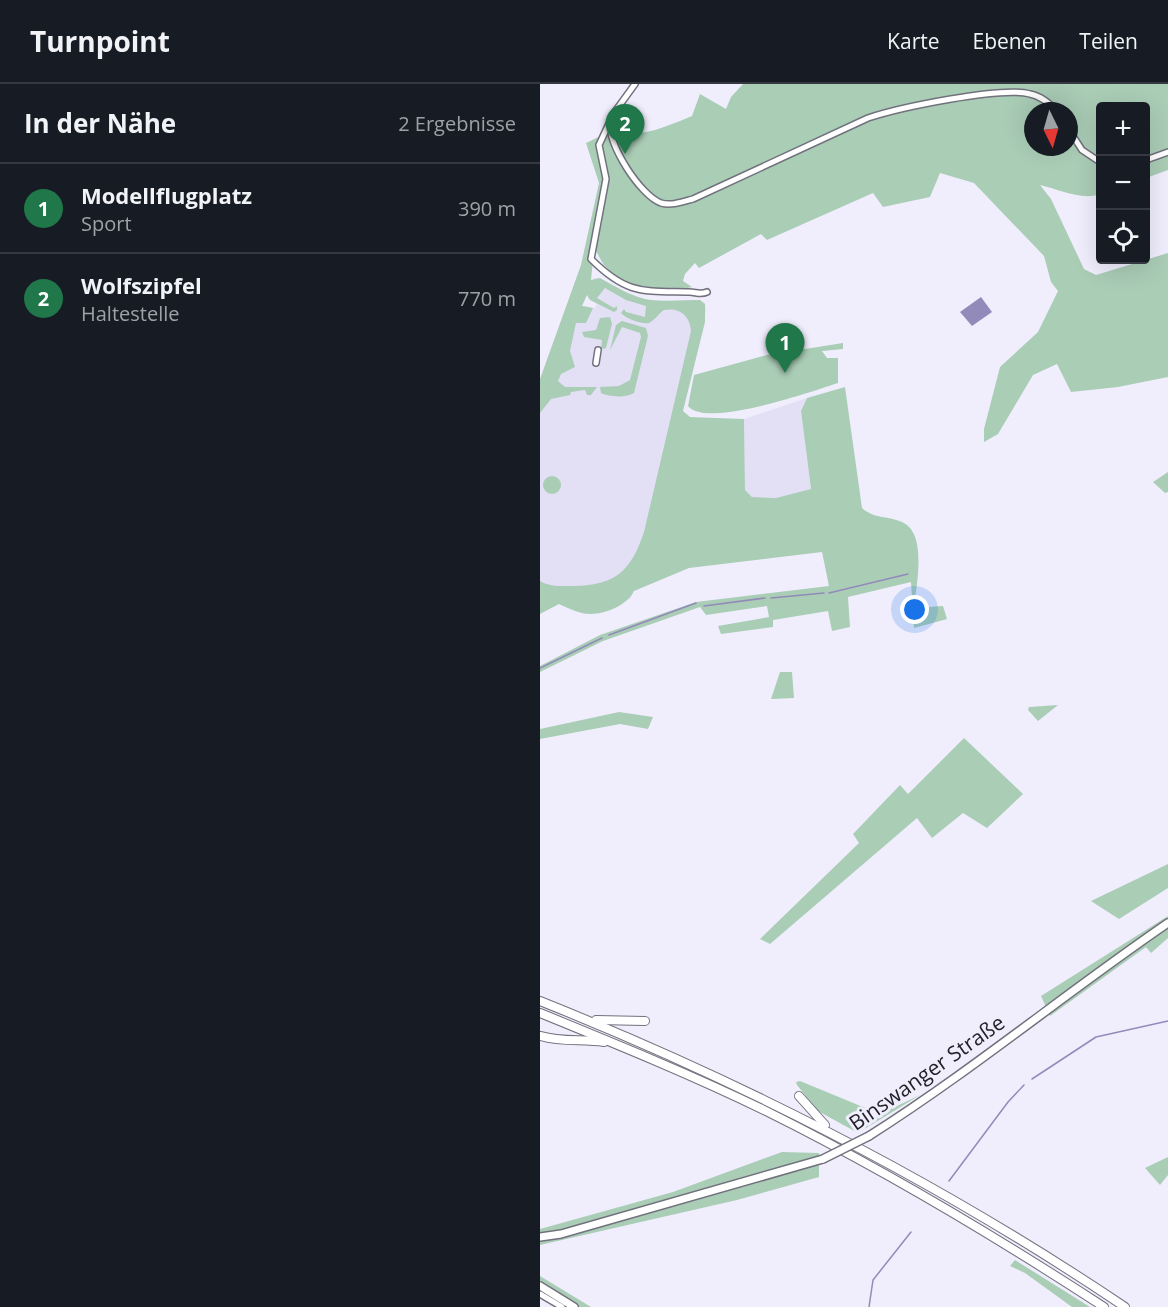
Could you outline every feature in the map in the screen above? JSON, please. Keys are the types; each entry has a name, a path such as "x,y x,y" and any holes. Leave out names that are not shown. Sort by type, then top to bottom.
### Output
{"highway":[{"path":"540,1001 722,1079 832,1132 970,1209 1125,1307"},
{"path":"540,1013 617,1044 764,1110 843,1151 983,1230 1104,1307"},
{"path":"588,1020 645,1021"},
{"path":"541,1036 556,1040 584,1039 617,1044"},
{"path":"799,1096 832,1132"}],"main road":[{"name":"Binswanger Straße","path":"540,1237 571,1231 823,1159 869,1136 909,1111 1067,993 1168,923"},
{"path":"540,1286 574,1307"}],"street":[{"path":"635,84 614,113 599,145 606,179 591,259 621,283 637,290 663,294 705,290"},
{"path":"610,123 611,139 642,189 649,197 662,203 676,204 693,199 868,118 892,110 1013,92 1041,97 1047,102"},
{"path":"1078,144 1082,150 1096,159"},
{"path":"1150,159 1168,152"},
{"path":"596,363 598,350"},
{"path":"540,1294 562,1307"}],"shaded area":[{"path":"594,278 600,278 624,293 647,301 700,300 705,304 706,311 684,406 631,598 617,607 584,614 559,604 540,604 540,405 584,306 595,308 597,304 588,298"},
{"path":"981,297 992,312 972,326 960,312"},
{"path":"807,398 801,411 811,490 776,498 752,497 745,490 744,419"}],"green space":[{"path":"743,84 1168,84 1168,170 1150,177 1150,102 1096,102 1096,195 1070,194 1040,185 1051,199 1084,269 1096,275 1132,264 1150,264 1150,258 1168,253 1168,377 1118,387 1071,392 1057,364 1033,375 998,434 984,442 984,429 1000,367 1038,332 1058,291 1051,282 1044,256 974,183 940,173 930,197 883,207 873,193 767,240 761,234 699,268 695,263 685,274 683,281 692,287 658,290 625,282 603,264 594,249 591,280 600,278 628,293 648,300 700,300 705,304 705,322 683,411 690,417 744,419 745,490 752,497 776,498 811,489 801,411 807,398 845,387 862,508 871,514 902,522 910,528 918,548 914,608 943,606 947,619 914,628 911,582 848,597 850,627 832,631 828,611 773,620 773,627 721,634 718,626 769,617 767,606 706,615 700,607 603,641 540,672 540,666 600,635 696,602 829,586 822,552 689,568 634,591 625,602 612,610 589,614 559,604 540,614 540,581 560,586 600,583 619,574 627,566 639,546 691,331 686,317 679,311 664,310 651,322 642,323 621,313 624,309 626,312 645,317 646,306 626,300 605,288 597,298 614,308 617,306 614,312 590,300 587,295 582,306 593,308 586,323 576,323 570,351 575,367 561,374 558,381 565,387 597,387 591,395 587,395 585,390 551,399 540,413 540,379 581,265 599,183 586,143 613,130 623,133 643,133 692,116 700,94 726,109 731,97"},
{"path":"610,317 612,324 606,348 601,348 602,340 584,337 582,332 596,330 600,318"},
{"path":"622,321 646,328 648,336 634,393 627,396 613,396 601,393 600,387 619,386 630,380 641,337 640,333 622,327 610,350 616,325"},
{"path":"843,343 843,349 822,351 827,358 838,358 838,383 784,400 736,411 698,412 688,406 694,375 767,355"},
{"path":"1168,472 1168,492 1165,493 1153,482"},
{"path":"552,476 558,479 561,485 558,491 552,494 546,491 543,485 546,479"},
{"path":"780,672 792,672 794,698 771,699"},
{"path":"1058,705 1038,721 1028,710 1029,707"},
{"path":"619,712 653,717 648,729 620,724 540,739 540,729"},
{"path":"964,738 1023,794 987,828 963,813 932,838 917,818 770,944 760,939 859,843 853,834 900,785 908,794"},
{"path":"1168,864 1168,888 1119,919 1091,901"},
{"path":"1168,916 1168,938 1151,953 1146,947 1050,1016 1041,996"},
{"path":"800,1081 880,1114 920,1095 858,1133 818,1111 797,1085 796,1082"},
{"path":"782,1152 819,1153 819,1177 737,1200 540,1245 540,1229 673,1192"},
{"path":"1168,1157 1168,1175 1160,1185 1145,1168"},
{"path":"1015,1260 1090,1307 1072,1307 1025,1273 1010,1266"},
{"path":"540,1276 591,1307 564,1307 540,1292"}],"waterway":[{"path":"829,593 908,574"},
{"path":"771,598 824,593"},
{"path":"704,606 765,598"},
{"path":"609,635 696,603"},
{"path":"540,668 602,638"},
{"path":"1032,1079 1096,1037 1168,1021"},
{"path":"949,1181 1008,1102 1024,1085"},
{"path":"869,1307 873,1280 911,1232"}],"place":[{"name":"Wolfszipfel","path":"625,154"},
{"name":"Modellflugplatz","path":"785,373"}]}
